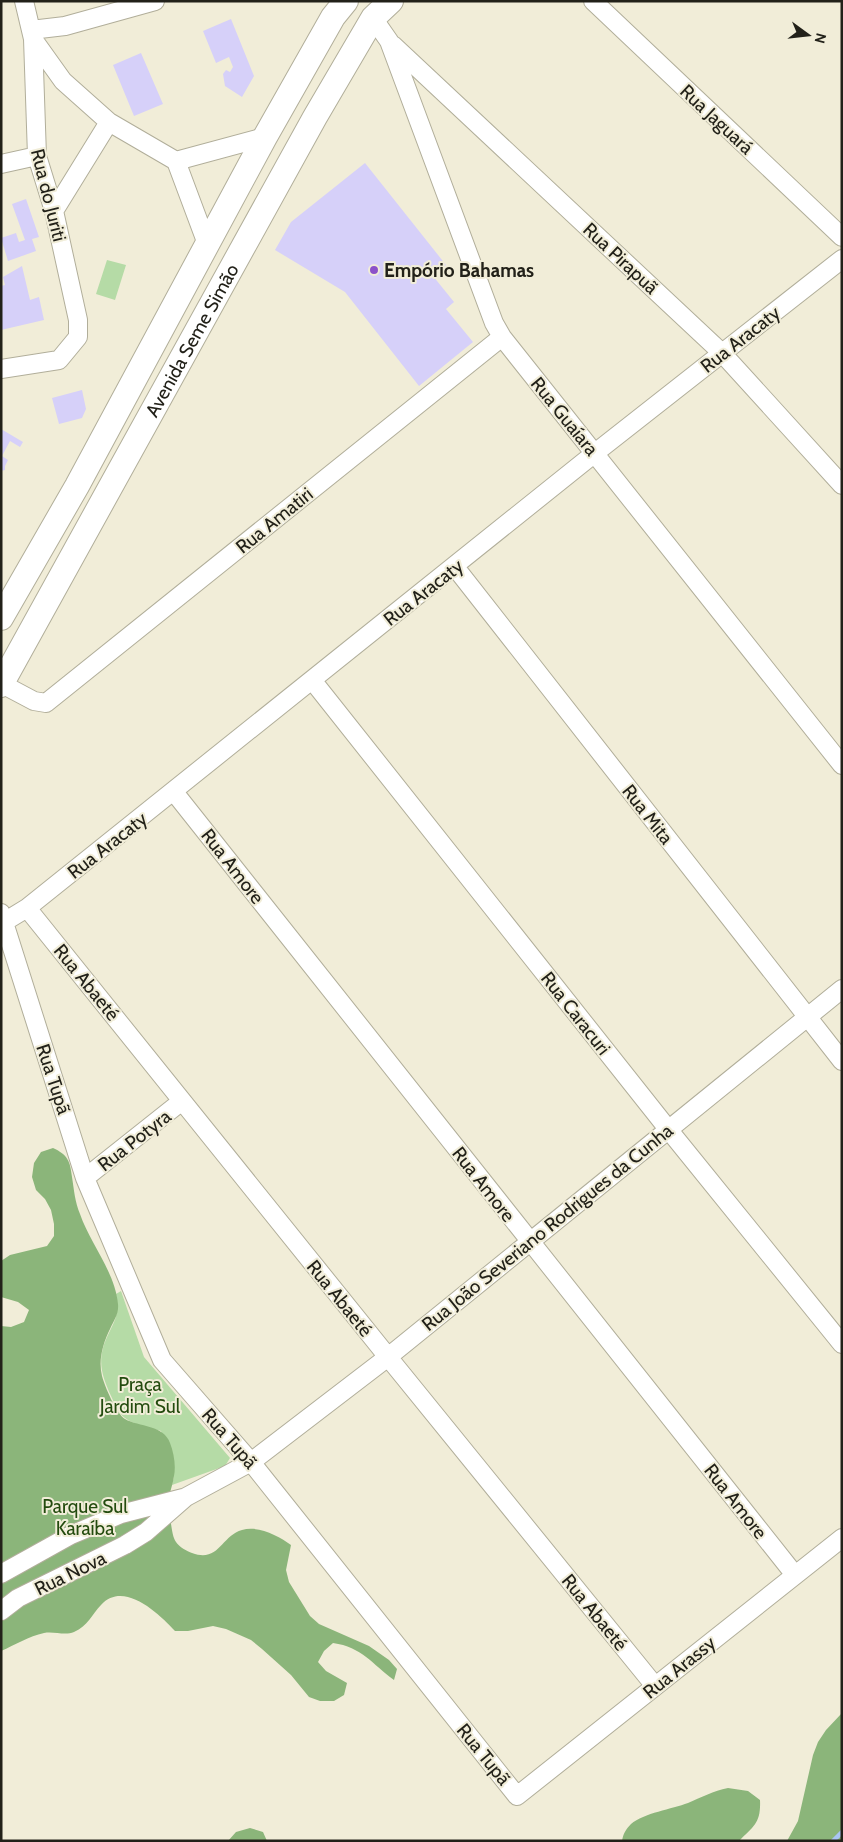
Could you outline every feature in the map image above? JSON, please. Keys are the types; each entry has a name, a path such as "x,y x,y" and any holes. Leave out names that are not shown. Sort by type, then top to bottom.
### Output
{"main road":[{"name":"Avenida Seme Simão","path":"1,618 76,486 265,137 333,17 346,1"},
{"name":"Avenida Seme Simão","path":"2,685 315,117 373,18 391,1"},
{"path":"314,51 328,64 328,80 315,117"},
{"path":"130,387 119,420 119,430 134,443"}],"street":[{"path":"24,1 32,35 63,81 109,122 176,160 207,244"},
{"path":"32,35 155,1"},
{"name":"Rua Jaguará","path":"593,1 842,237"},
{"name":"Rua Guaíara","path":"373,18 389,41 494,323 502,337 842,765"},
{"name":"Rua do Juriti","path":"1,369 59,360 78,338 78,320 54,211 36,156 32,35"},
{"name":"Rua Pirapuã","path":"389,41 722,353 842,485"},
{"path":"34,87 50,80 63,81"},
{"path":"54,211 109,122"},
{"path":"176,160 265,137"},
{"path":"1,164 36,156"},
{"name":"Rua Aracaty","path":"3,918 27,908 595,453 842,259"},
{"name":"Rua Amatiri","path":"2,685 34,701 46,703 502,337"},
{"name":"Rua Mita","path":"455,567 842,1061"},
{"name":"Rua Caracuri","path":"312,680 668,1129 842,1344"},
{"name":"Rua Amore","path":"174,792 795,1575"},
{"name":"Rua Abaeté","path":"27,908 388,1358 656,1686"},
{"name":"Rua Tupã","path":"3,918 85,1178 162,1360 251,1462 517,1796"},
{"name":"Rua João Severiano Rodrigues da Cunha","path":"251,1462 388,1358 842,989"},
{"name":"Rua Potyra","path":"85,1178 182,1101"},
{"name":"Rua Nova","path":"1,1611 18,1598 126,1545 146,1532 186,1497 251,1462"},
{"name":"Rua Nova","path":"1,1574 71,1535 130,1511 186,1497"},
{"name":"Rua Arassy","path":"517,1796 842,1538"}],"green space":[{"path":"107,260 126,265 115,300 96,294"},
{"name":"Parque Sul Karaíba","path":"53,1148 62,1153 69,1163 78,1209 116,1292 118,1311 105,1340 101,1358 102,1376 106,1387 115,1406 125,1419 162,1433 167,1437 171,1447 175,1472 168,1507 176,1542 179,1546 192,1553 208,1554 214,1552 235,1533 242,1530 255,1529 268,1532 291,1545 286,1570 289,1582 310,1616 319,1624 369,1646 389,1660 397,1669 394,1680 359,1652 333,1643 324,1651 318,1662 326,1671 347,1683 344,1695 334,1701 320,1701 309,1697 291,1675 251,1640 226,1629 213,1626 188,1631 175,1631 160,1616 141,1602 120,1596 110,1598 101,1605 86,1623 74,1632 67,1634 38,1634 1,1651 1,1326 11,1327 24,1322 29,1310 18,1302 1,1297 1,1261 10,1255 47,1246 54,1236 51,1210 45,1199 36,1190 32,1177 34,1163 41,1152"},
{"name":"Praça Jardim Sul","path":"121,1291 144,1357 230,1458 225,1466 172,1485 174,1476 161,1431 133,1423 118,1411 104,1379 101,1361 103,1348 116,1316 116,1294"},
{"path":"842,1713 842,1841 787,1841 798,1821 813,1755 818,1742"},
{"path":"728,1788 748,1791 760,1800 756,1824 739,1841 622,1841 626,1830 637,1820 688,1803 712,1792"},
{"path":"250,1828 263,1832 267,1841 228,1841 236,1832"}],"building":[{"path":"231,19 254,76 242,97 225,86 223,74 226,70 230,72 233,67 229,57 216,63 203,31"},
{"path":"141,53 163,104 134,116 113,65"},
{"name":"Empório Bahamas","path":"365,163 446,265 433,276 454,302 446,309 473,342 419,386 345,292 275,250 291,222"},
{"path":"26,199 39,237 32,239 36,251 8,261 1,238 16,233 19,242 25,240 12,204"},
{"path":"22,266 30,300 39,297 44,320 1,330 1,286 5,285 3,277"},
{"path":"82,390 86,409 82,418 59,424 52,398"},
{"path":"1,429 23,442 20,447 10,441 2,456 8,460 5,470 1,471"}],"waterway":[{"path":"833,1841 842,1832"}],"place":[{"name":"Empório Bahamas","path":"374,270"}]}
